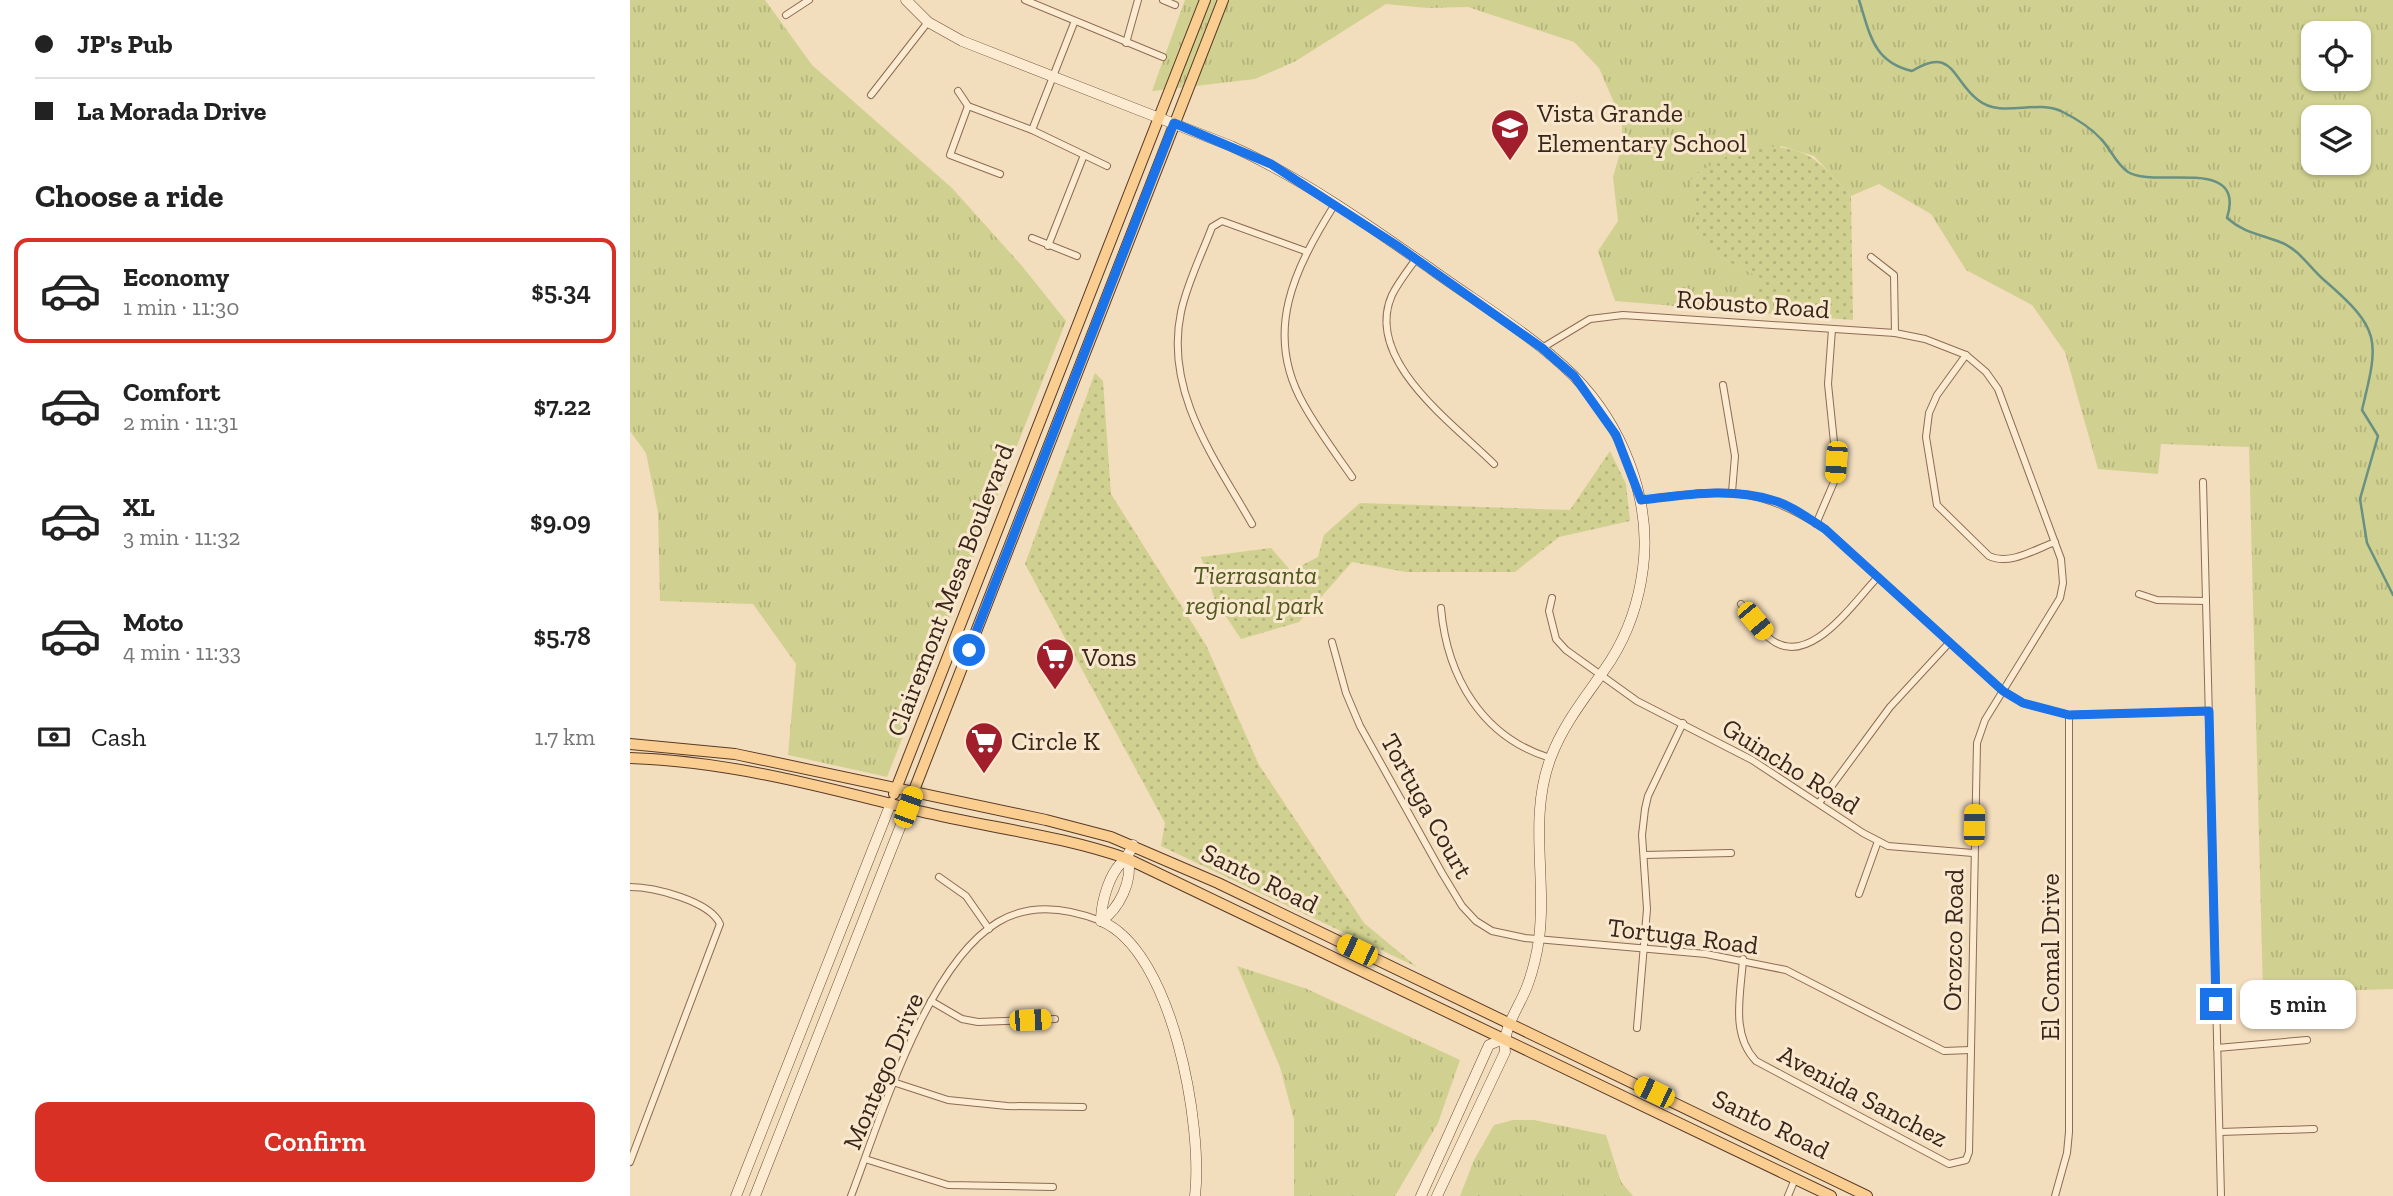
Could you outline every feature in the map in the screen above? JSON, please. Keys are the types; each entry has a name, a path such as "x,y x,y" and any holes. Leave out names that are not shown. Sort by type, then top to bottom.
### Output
{"main road":[{"name":"Clairemont Mesa Boulevard","path":"891,803 1205,0"},
{"name":"Clairemont Mesa Boulevard","path":"908,807 1223,0"},
{"name":"Santo Road","path":"630,744 735,754 1046,820 1133,845 1218,883 1867,1196"},
{"name":"Santo Road","path":"630,758 731,768 867,795 908,807 1047,836 1128,859 1831,1196"}],"street":[{"path":"786,15 809,0"},
{"path":"906,0 928,22 962,41 1054,75 1271,164 1335,204 1542,348 1574,376 1616,435 1641,500 1643,568 1624,637 1575,709 1550,758 1539,805 1539,940 1529,982 1503,1039 1505,1052 1437,1196"},
{"path":"1025,0 1074,23 1163,57"},
{"path":"1126,43 1138,0"},
{"path":"1163,0 1175,5"},
{"path":"872,95 928,22"},
{"path":"1032,130 1074,23"},
{"path":"958,91 968,106 1032,130 1107,166"},
{"path":"968,106 950,155 1000,174"},
{"path":"1048,246 1084,155"},
{"path":"1335,204 1305,251 1289,296 1284,333 1290,375 1303,405 1352,477"},
{"path":"1252,524 1192,420 1182,385 1178,351 1181,312 1212,227 1222,221 1305,251"},
{"path":"1032,238 1077,256"},
{"path":"1871,257 1894,275 1895,333"},
{"path":"1416,259 1392,295 1387,330 1391,353 1405,375 1494,464"},
{"name":"Robusto Road","path":"1542,348 1577,325 1607,316 1895,333 1949,346 1966,355"},
{"path":"1816,524 1834,482 1836,462 1828,384 1832,329"},
{"path":"1966,355 1937,395 1930,412 1926,437 1937,505 1989,556 1997,560 2007,560 2055,541"},
{"name":"Orozco Road","path":"1966,355 1986,372 1998,389 2062,559 2063,583 2060,598 1984,720 1977,743 1969,1153"},
{"path":"1723,385 1735,456 1732,492"},
{"path":"2203,482 2221,1196"},
{"path":"1641,500 1732,492 1774,500 1816,524 2003,691 2023,703 2069,715 2209,711"},
{"path":"1741,604 1769,638 1785,648 1800,648 1817,640 1877,578"},
{"path":"2139,594 2157,600 2206,601"},
{"name":"Guincho Road","path":"1552,598 1549,611 1556,639 1566,650 1637,701 1752,760 1878,841 1908,850 1973,853"},
{"path":"1441,608 1444,636 1450,657 1478,710 1502,735 1523,749 1550,758"},
{"name":"Tortuga Court","path":"1332,642 1346,692 1360,726 1462,906 1476,922 1492,931 1539,940"},
{"path":"1819,803 1890,707 1949,643"},
{"name":"El Comal Drive","path":"2055,1196 2067,1153 2069,1132 2069,715"},
{"path":"1637,1028 1645,949 1642,835 1648,796 1683,723"},
{"name":"Clairemont Mesa Boulevard","path":"736,1196 891,803"},
{"name":"Clairemont Mesa Boulevard","path":"755,1196 908,807"},
{"path":"1859,894 1878,841"},
{"path":"1133,845 1128,859 1118,868 1101,907 1101,921 1135,945 1154,977 1171,1024 1194,1122 1195,1196"},
{"path":"1644,855 1731,853"},
{"path":"939,877 966,896 989,929"},
{"path":"630,887 674,896 708,908 717,918 719,930 630,1161"},
{"name":"Montego Drive","path":"851,1196 931,1002 967,947 989,929 1014,915 1043,909 1072,910 1101,921"},
{"name":"Tortuga Road","path":"1539,940 1743,959 1786,970 1821,985 1944,1051 1970,1051"},
{"name":"Avenida Sanchez","path":"1743,959 1739,1029 1745,1046 1756,1062 1950,1164 1960,1163 1969,1153"},
{"path":"931,1002 962,1019 1055,1019"},
{"path":"1421,1196 1489,1045 1503,1039"},
{"path":"2217,1048 2307,1040"},
{"path":"896,1083 948,1100 1007,1106 1083,1107"},
{"path":"2220,1132 2314,1129"},
{"path":"865,1159 948,1185 1053,1187"},
{"path":"1788,1196 1796,1178"}],"green space":[{"path":"630,0 765,0 812,65 952,188 1022,266 1066,321 887,777 788,755 796,664 753,604 660,601 658,512 646,453 630,431"},
{"path":"1185,0 2393,0 2393,989 2263,993 2249,447 2161,444 2158,474 2098,469 2065,352 2032,305 1966,270 1931,214 1879,184 1851,196 1814,156 1781,146 1720,257 1763,279 1736,311 1615,301 1598,251 1618,221 1613,177 1622,146 1622,121 1599,68 1574,42 1468,7 1427,8 1386,4 1296,61 1255,79 1152,91"},
{"path":"1747,146 1783,148 1807,155 1827,170 1851,196 1853,320 1736,311 1762,279 1720,257 1697,232 1691,176"},
{"name":"Tierrasanta regional park","path":"1095,373 1103,381 1111,494 1206,645 1259,765 1364,923 1417,967 1161,846 1165,823 1025,564"},
{"name":"Tierrasanta regional park","path":"1610,451 1626,484 1630,521 1559,537 1515,572 1406,572 1352,562 1299,622 1241,639 1215,600 1201,557 1271,548 1291,571 1318,557 1324,535 1360,503 1570,510"},
{"path":"1237,966 1307,989 1460,1060 1438,1123 1395,1196 1294,1196 1294,1120 1280,1067"},
{"path":"1513,1120 1534,1120 1606,1135 1621,1182 1633,1196 1460,1196 1474,1160 1494,1125"}],"waterway":[{"path":"1859,0 1870,35 1881,54 1889,61 1912,71 1926,64 1944,64 1978,100 1997,108 2040,107 2061,111 2097,135 2128,172 2157,178 2211,180 2224,187 2230,199 2227,218 2246,230 2293,249 2357,312 2366,325 2373,351 2362,410 2378,436 2360,499 2367,543 2393,595"}],"place":[{"name":"Vista Grande Elementary School","path":"1510,162"},
{"name":"Vons","path":"1055,691"},
{"name":"Circle K","path":"984,775"}],"route":[{"path":"969,650 1174,123 1271,164 1396,245 1542,348 1574,376 1616,435 1627,457 1641,500 1732,492 1774,500 1794,510 1825,529 2003,691 2023,703 2069,715 2209,711 2216,1004"}]}
